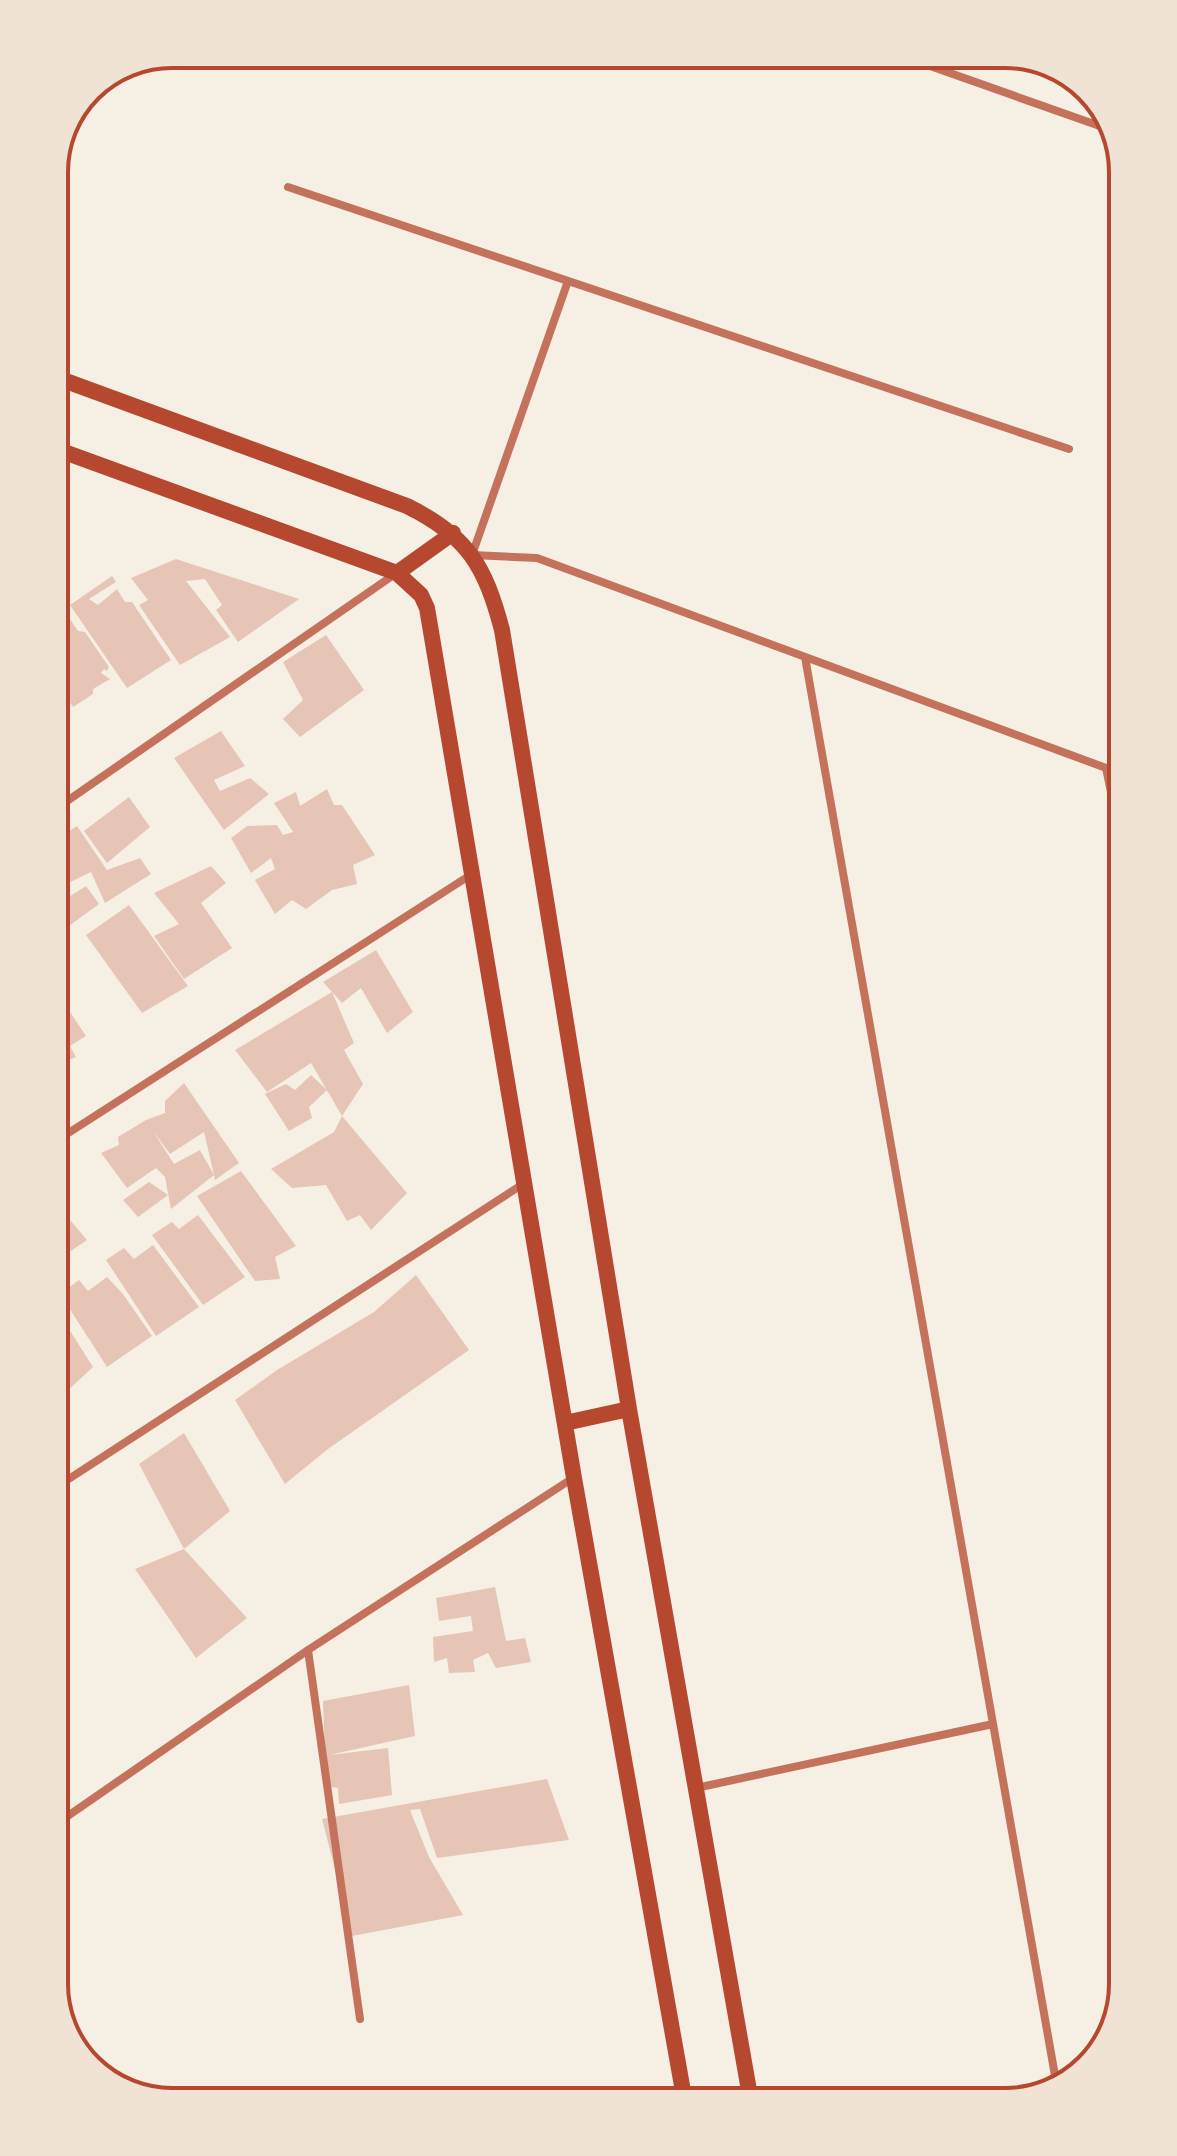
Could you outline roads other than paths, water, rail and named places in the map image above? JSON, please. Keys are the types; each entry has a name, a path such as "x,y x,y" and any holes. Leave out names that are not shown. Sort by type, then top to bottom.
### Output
{"main road":[{"path":"68,382 407,506 431,518 453,533 472,555 493,599 502,630 629,1409 749,2088"},
{"path":"68,453 397,573 421,595 427,608 574,1478 682,2088"},
{"path":"397,573 453,533"},
{"path":"565,1423 629,1409"}],"street":[{"path":"936,68 1098,125"},
{"path":"288,187 1069,449"},
{"path":"568,281 472,555 537,558 1109,769"},
{"path":"68,800 397,573"},
{"path":"805,657 1055,2075"},
{"path":"1106,768 1109,782"},
{"path":"68,1133 473,873"},
{"path":"68,1479 525,1182"},
{"path":"68,1816 308,1650 574,1478"},
{"path":"308,1650 360,2019"},
{"path":"696,1788 993,1724"}]}
